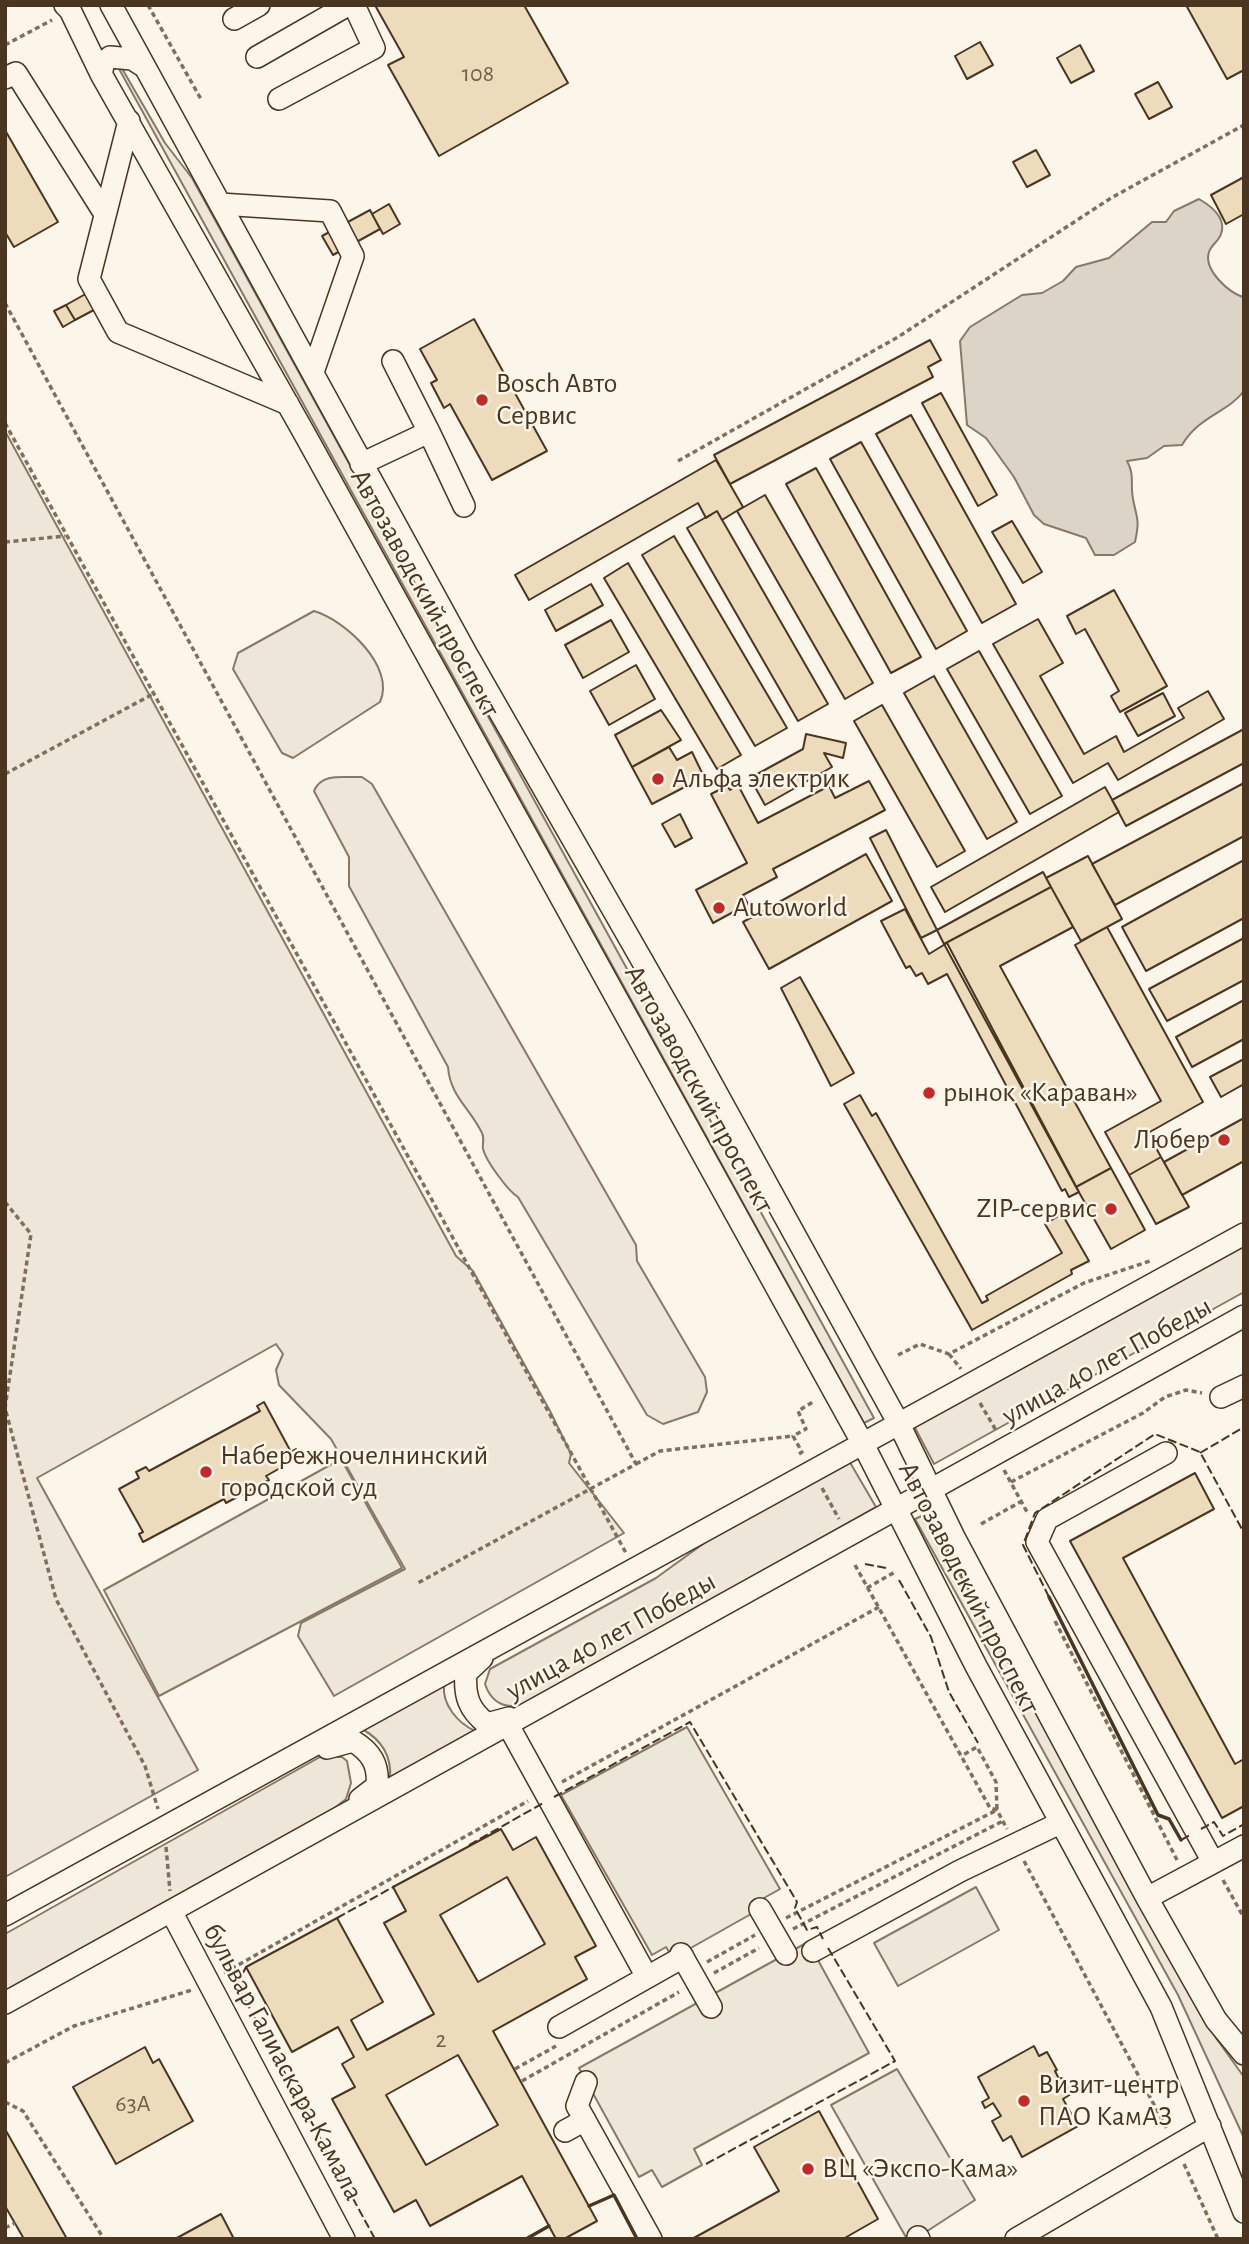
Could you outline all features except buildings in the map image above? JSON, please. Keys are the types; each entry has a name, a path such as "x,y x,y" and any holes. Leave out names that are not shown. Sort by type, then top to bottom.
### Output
{"street":[{"name":"Автозаводский проспект","path":"111,5 361,464 683,1032 899,1424 931,1490 1147,1898 1216,2020 1244,2054"},
{"path":"234,19 259,5"},
{"path":"257,57 348,5"},
{"path":"279,99 374,48 354,5"},
{"name":"Автозаводский проспект","path":"64,11 288,404 863,1444 1060,1823 1161,2007 1210,2126 1235,2171 1244,2212"},
{"path":"101,74 104,62 110,57 132,59 143,66"},
{"path":"5,78 16,73 105,214"},
{"path":"129,121 89,279 118,332 288,404"},
{"path":"220,204 330,211 353,256 313,372"},
{"path":"393,361 464,506"},
{"path":"303,431 308,411 319,409 335,415"},
{"path":"361,464 429,432"},
{"name":"улица 40 лет Победы","path":"5,1915 1242,1235"},
{"name":"улица 40 лет Победы","path":"5,2003 1244,1316"},
{"path":"1222,1397 1244,1386"},
{"path":"1166,1453 1047,1519 1037,1542 1213,1862"},
{"path":"494,1647 466,1673 464,1688 468,1703 487,1724 531,1712"},
{"path":"508,1724 647,1977"},
{"path":"291,1758 353,1741 374,1759 378,1773 377,1786 328,1824"},
{"path":"813,1951 960,1871 1017,1846 1060,1823"},
{"path":"1147,1898 1244,1846"},
{"path":"760,1909 786,1954"},
{"name":"бульвар Галиаскара Камала","path":"171,1911 344,2239"},
{"path":"559,2027 682,1955 711,2007"},
{"path":"586,2082 577,2106 651,2239"},
{"path":"565,2132 584,2120"},
{"path":"1016,2239 1210,2126"}],"path":[{"path":"148,5 202,101"},
{"path":"5,45 64,11"},
{"path":"678,461 898,337 1111,198 1244,125"},
{"path":"5,303 636,1464"},
{"path":"5,423 626,1554"},
{"path":"5,542 65,536"},
{"path":"5,774 153,694"},
{"path":"5,1202 31,1234 5,1408 55,1599 145,1766 164,1828 171,1911"},
{"path":"949,1354 1084,1283 1153,1260"},
{"path":"898,1355 920,1344 949,1354 964,1374"},
{"path":"1011,1482 1143,1413 1165,1397 1186,1390 1222,1397"},
{"path":"416,1584 660,1451 793,1436 806,1429 798,1411 813,1402"},
{"path":"979,1402 1002,1440"},
{"path":"793,1436 803,1452"},
{"path":"1003,1468 1028,1510 1024,1522"},
{"path":"821,1485 844,1530"},
{"path":"981,1524 1021,1501"},
{"path":"855,1565 990,1808 997,1810"},
{"path":"867,1588 895,1572"},
{"path":"1054,1619 1186,1877"},
{"path":"961,1756 977,1747 996,1782 997,1810 1175,2145 1218,2239"},
{"path":"1213,1862 1244,1918"},
{"path":"5,2063 74,2026 186,1994 241,1963"},
{"path":"5,2102 23,2111 104,2239"},
{"path":"5,2228 15,2223"}],"shaded area":[{"path":"120,65 165,143 192,178 874,1418 864,1423 118,67"},
{"path":"1199,199 1213,209 1222,223 1220,236 1209,252 1208,259 1213,273 1231,291 1244,297 1244,391 1230,405 1196,427 1182,445 1164,446 1147,458 1127,461 1131,471 1137,520 1135,542 1114,555 1095,555 1086,538 1044,524 1034,515 1014,477 986,438 967,425 960,341 970,327 1022,295 1042,293 1063,281 1076,267 1109,258 1152,222 1166,222 1174,211"},
{"path":"5,431 456,1256 473,1271 550,1411 571,1454 569,1463 624,1533 334,1696 298,1636 301,1623 405,1569 331,1439 279,1385 276,1370 283,1354 276,1344 37,1478 198,1770 5,1877"},
{"path":"314,611 340,624 365,647 381,674 383,688 380,702 293,758 282,753 233,669 238,653"},
{"path":"362,777 372,784 636,1245 637,1261 705,1377 707,1392 698,1412 663,1424 647,1415 518,1197 488,1161 483,1149 482,1133 456,1094 448,1067 349,886 349,857 314,791 328,778"},
{"path":"1244,1244 1244,1292 934,1464 913,1424"},
{"path":"341,1459 402,1568 159,1696 104,1590"},
{"path":"848,1459 876,1507 523,1705 504,1705 491,1695 485,1684 490,1669 656,1578 714,1536"},
{"path":"926,1514 1216,2038 1244,2077 1244,2138 1178,1995 915,1519"},
{"path":"444,1685 446,1700 452,1713 475,1731 390,1779 389,1763 384,1750 375,1738 362,1729"},
{"path":"687,1727 780,1889 764,1898 767,1905 673,1958 666,1947 652,1955 561,1795"},
{"path":"320,1757 342,1757 347,1761 351,1783 346,1799 301,1835 5,1994 5,1934"},
{"path":"976,1887 999,1930 898,1986 874,1943"},
{"path":"808,1942 869,2053 694,2149 702,2165 662,2187 652,2170 639,2177 579,2068"},
{"path":"897,2069 975,2200 915,2239 907,2239 831,2105"}],"fence":[{"path":"1200,1453 1244,1427"},
{"path":"1049,1597 1023,1545 1035,1513 1155,1434 1200,1452 1244,1533"},
{"path":"865,1564 886,1568"},
{"path":"899,1580 931,1637 949,1692 978,1743"},
{"path":"554,1797 690,1722 797,1902 795,1908 807,1930 817,1927 823,1939"},
{"path":"469,1845 545,1802"},
{"path":"1201,1829 1214,1822 1223,1836 1244,1824"},
{"path":"1181,1840 1192,1834"},
{"path":"337,1918 395,1886"},
{"path":"706,2164 895,2061 828,1948"},
{"path":"246,1967 237,1985 375,2239"}],"wall":[{"path":"1049,1597 1158,1815 1169,1819 1181,1840"},
{"path":"589,2206 614,2195 637,2239"},
{"path":"526,2239 549,2226"}],"place":[{"name":"Bosch Авто Сервис","path":"482,400"},
{"name":"Альфа электрик","path":"658,779"},
{"name":"Autoworld","path":"719,908"},
{"name":"рынок «Караван»","path":"929,1093"},
{"name":"Любер","path":"1224,1140"},
{"name":"ZIP-сервис","path":"1111,1209"},
{"name":"Набережночелнинский городской суд","path":"206,1472"},
{"name":"Визит-центр ПАО КамАЗ","path":"1024,2101"},
{"name":"ВЦ «Экспо-Кама»","path":"808,2169"}]}
